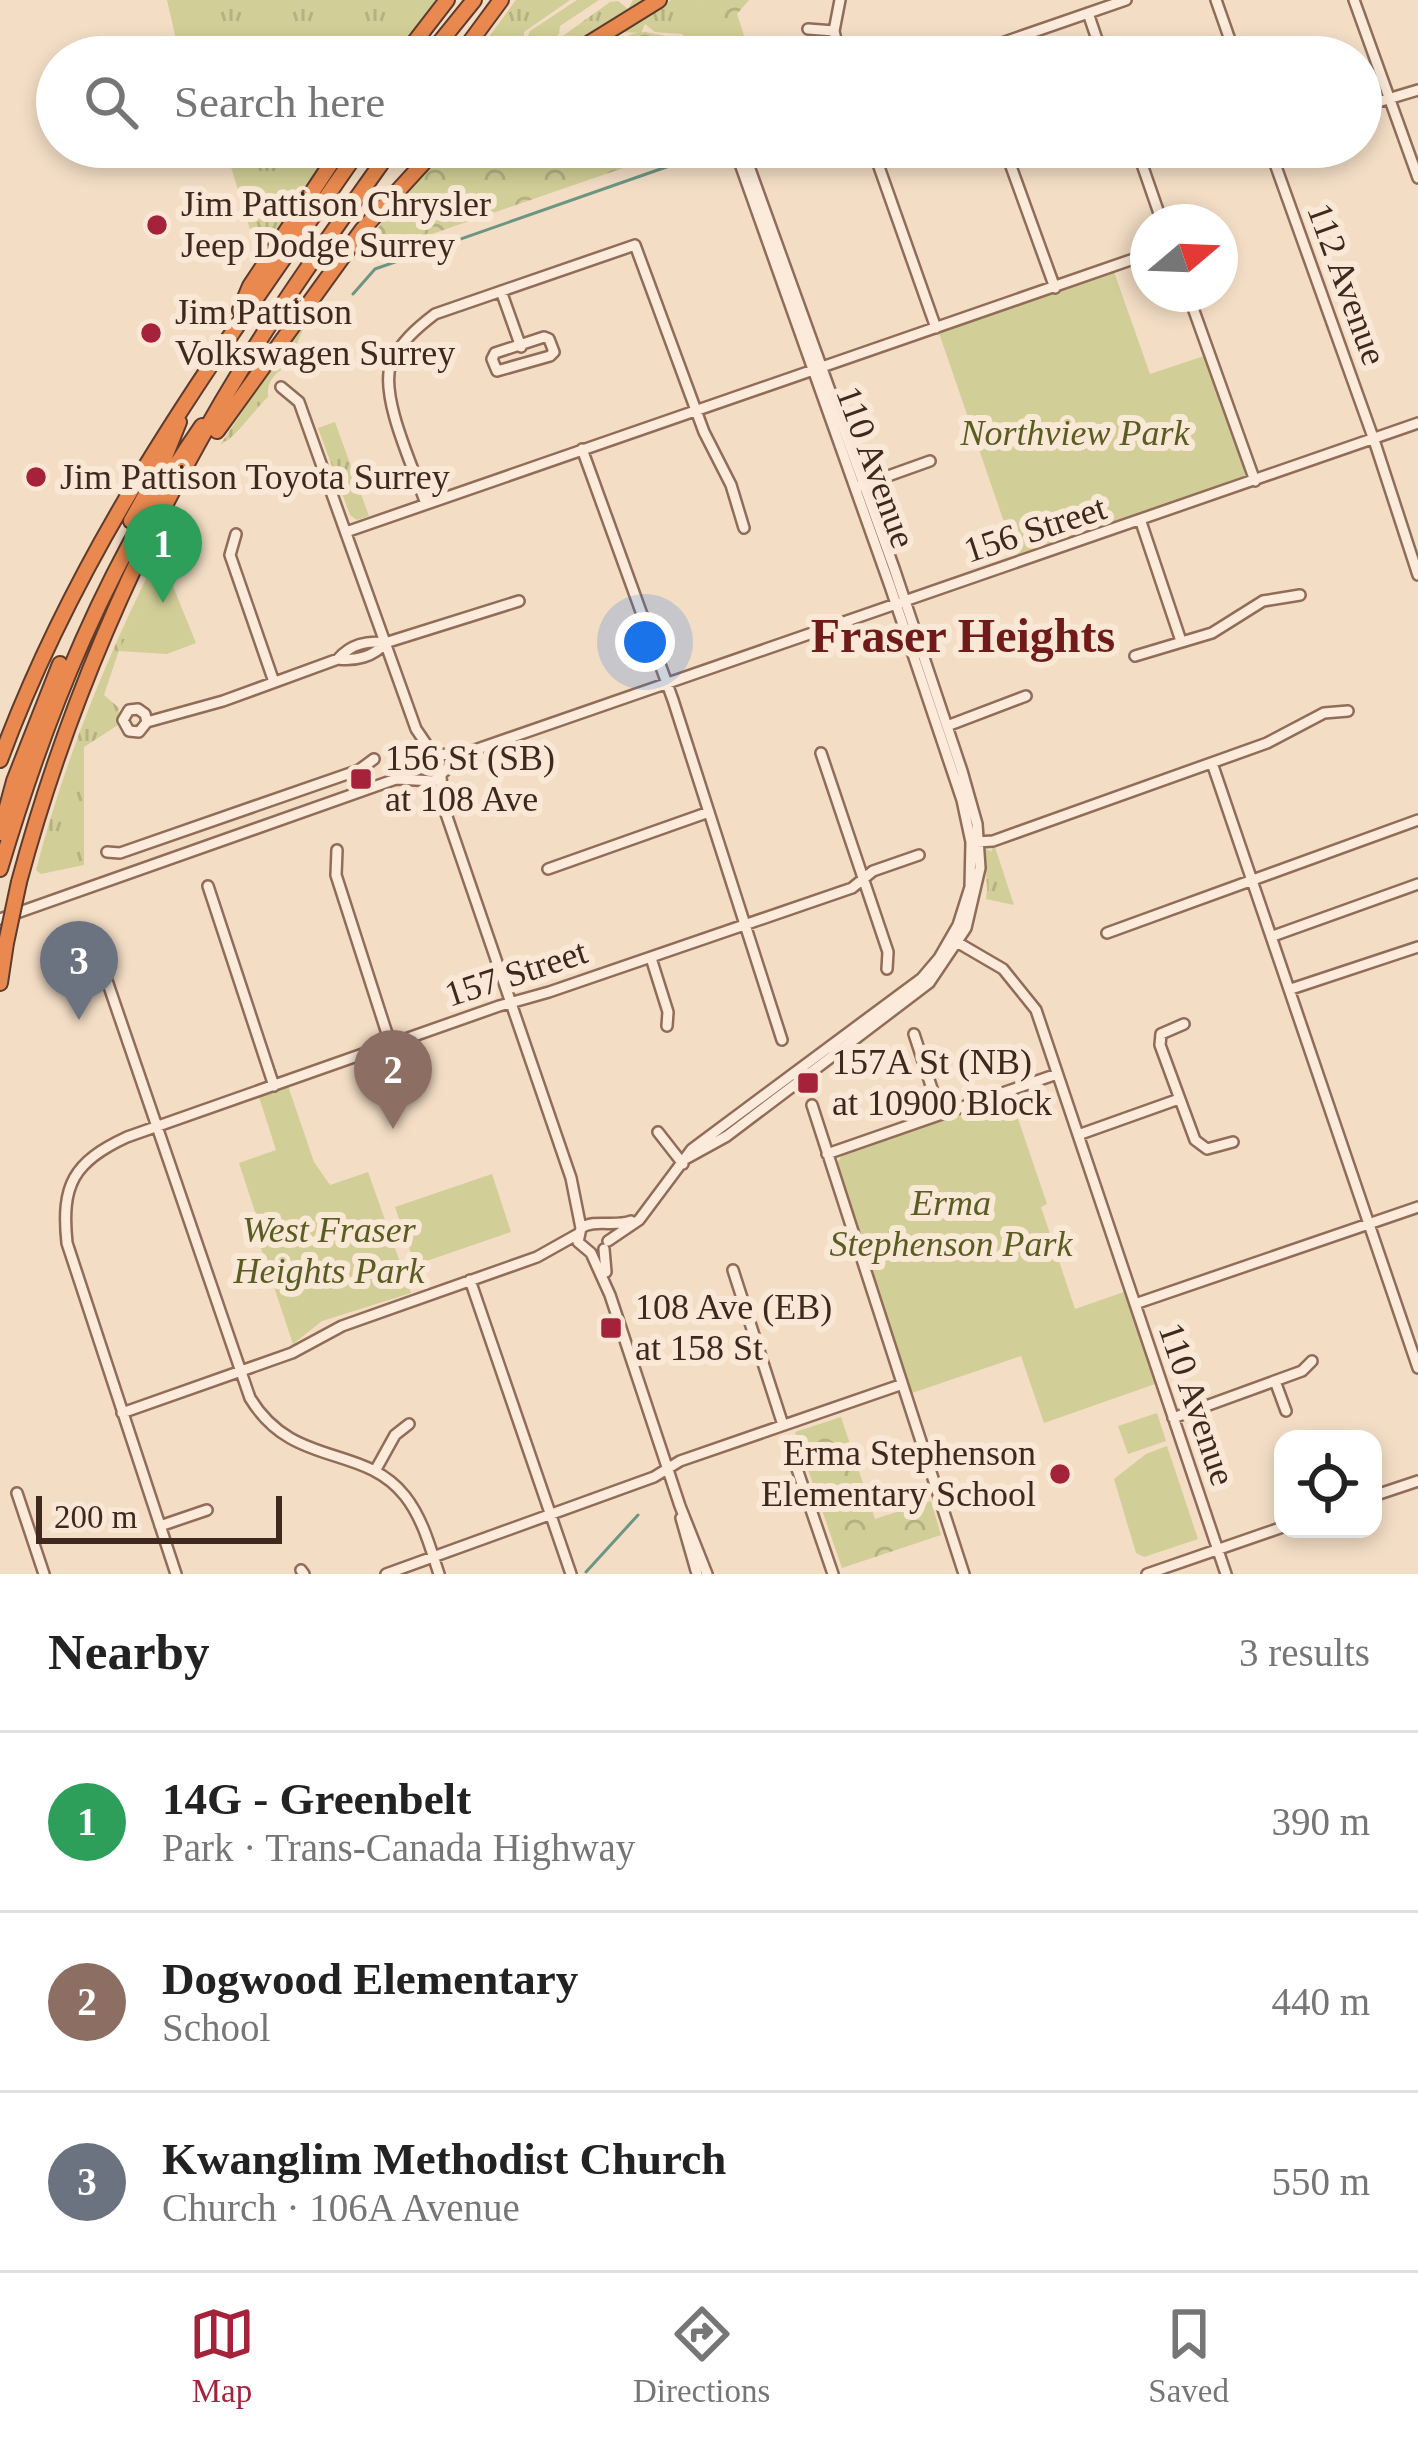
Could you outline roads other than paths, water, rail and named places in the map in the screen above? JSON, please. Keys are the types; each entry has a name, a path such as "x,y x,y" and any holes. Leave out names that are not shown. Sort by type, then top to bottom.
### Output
{"highway":[{"path":"420,36 447,0"},
{"path":"445,36 474,0"},
{"path":"474,36 501,0"},
{"path":"601,36 659,0"},
{"path":"227,339 250,286 328,168"},
{"path":"0,760 69,597 117,508 346,168"},
{"path":"0,869 45,726 94,610 170,472 379,168"},
{"path":"182,478 362,230 419,168"},
{"path":"0,983 19,882 45,789 88,672 182,478 242,368"},
{"path":"0,833 14,781 61,661 161,466 190,395"}],"street":[{"path":"1023,36 1126,0"},
{"path":"1216,0 1229,36"},
{"path":"1354,0 1369,36"},
{"path":"835,36 839,4"},
{"path":"1088,13 1096,36"},
{"path":"808,29 834,31"},
{"path":"1382,69 1418,178"},
{"path":"1382,100 1418,87"},
{"name":"110 Avenue","path":"745,168 947,726 976,842 977,892 955,940 1003,969 1036,1010 1226,1574"},
{"path":"879,168 936,328"},
{"path":"1012,168 1055,288"},
{"path":"1143,168 1156,204"},
{"name":"112 Avenue","path":"1277,168 1418,575"},
{"path":"426,504 389,394 390,366 412,331 435,314 638,240 695,411 729,478 744,528"},
{"path":"346,532 1130,261"},
{"path":"501,291 520,347"},
{"path":"1194,312 1255,481"},
{"path":"549,338 554,352 497,371 495,353 520,347 549,338"},
{"path":"281,387 299,401 346,532 416,729 418,761 443,805 571,1178 580,1231 610,1295 706,1574"},
{"name":"156 Street","path":"418,761 463,754 1418,423"},
{"path":"582,449 667,683 782,1040"},
{"path":"859,486 930,461"},
{"path":"1141,522 1181,641"},
{"path":"1403,531 1416,527"},
{"path":"236,534 230,555 274,682"},
{"path":"1136,656 1220,629 1263,601 1300,595"},
{"path":"147,722 338,659 373,654 385,643 519,601"},
{"name":"110 Avenue","path":"900,602 976,842"},
{"path":"921,679 927,682 941,723 947,726 1026,696"},
{"path":"976,842 1212,764 1268,743 1324,713 1348,711"},
{"path":"416,729 436,755 443,805"},
{"path":"821,753 888,952 887,969"},
{"name":"156 Street","path":"425,780 442,773 463,754"},
{"path":"107,852 121,853 359,770 374,759"},
{"path":"0,919 396,778 418,761"},
{"path":"1212,764 1418,1368"},
{"path":"396,778 425,780"},
{"path":"548,869 709,812"},
{"path":"1107,933 1418,820"},
{"path":"338,850 336,875 391,1046"},
{"name":"157 Street","path":"122,1413 67,1243 63,1209 82,1162 102,1148 156,1127 745,925 919,855"},
{"path":"1273,936 1418,884"},
{"path":"208,886 274,1086"},
{"path":"91,934 253,1403 281,1435 308,1450 375,1471 395,1485 413,1507 439,1574"},
{"path":"176,1574 122,1413 292,1353 342,1326 470,1280 537,1257 606,1245 636,1223 685,1161 728,1136 914,995 939,971 955,940"},
{"path":"1291,989 1416,947 1418,961"},
{"path":"651,958 667,1005 667,1026"},
{"path":"1184,1024 1161,1034 1160,1045 1179,1099 1199,1145 1207,1149 1233,1142"},
{"path":"914,1034 940,1113"},
{"path":"827,1154 1057,1074"},
{"path":"1078,1136 1179,1099"},
{"path":"812,1105 964,1574"},
{"path":"658,1132 685,1161"},
{"path":"571,1178 599,1224 606,1245 610,1295"},
{"path":"1135,1304 1418,1207"},
{"path":"537,1257 580,1231 629,1222 645,1211"},
{"path":"733,1270 784,1426"},
{"path":"470,1280 571,1574"},
{"path":"1173,1418 1302,1371 1312,1361"},
{"path":"1275,1381 1286,1412"},
{"path":"386,1574 654,1478 680,1461 900,1385"},
{"path":"375,1471 395,1435 409,1424"},
{"path":"795,1463 833,1574"},
{"path":"1382,1493 1418,1480"},
{"path":"17,1493 44,1574"},
{"path":"680,1506 697,1574"},
{"path":"160,1526 207,1510"},
{"path":"1147,1574 1274,1530"}],"waterway":[{"path":"353,294 375,269 663,168"},
{"path":"586,1572 638,1515"}],"place":[{"name":"Jim Pattison Chrysler Jeep Dodge Surrey","path":"157,225"},
{"name":"Jim Pattison Volkswagen Surrey","path":"151,333"},
{"name":"Jim Pattison Toyota Surrey","path":"36,477"},
{"name":"14G - Greenbelt","path":"163,603"},
{"name":"156 St (SB) at 108 Ave","path":"361,779"},
{"name":"Kwanglim Methodist Church","path":"79,1020"},
{"name":"157A St (NB) at 10900 Block","path":"808,1083"},
{"name":"Dogwood Elementary","path":"393,1129"},
{"name":"108 Ave (EB) at 158 St","path":"611,1328"},
{"name":"Erma Stephenson Elementary School","path":"1060,1474"}],"district":[{"name":"Fraser Heights","path":"963,635"}],"park label":[{"name":"Northview Park","path":"1075,433"},
{"name":"Erma Stephenson Park","path":"951,1224"},
{"name":"West Fraser Heights Park","path":"329,1250"}]}
